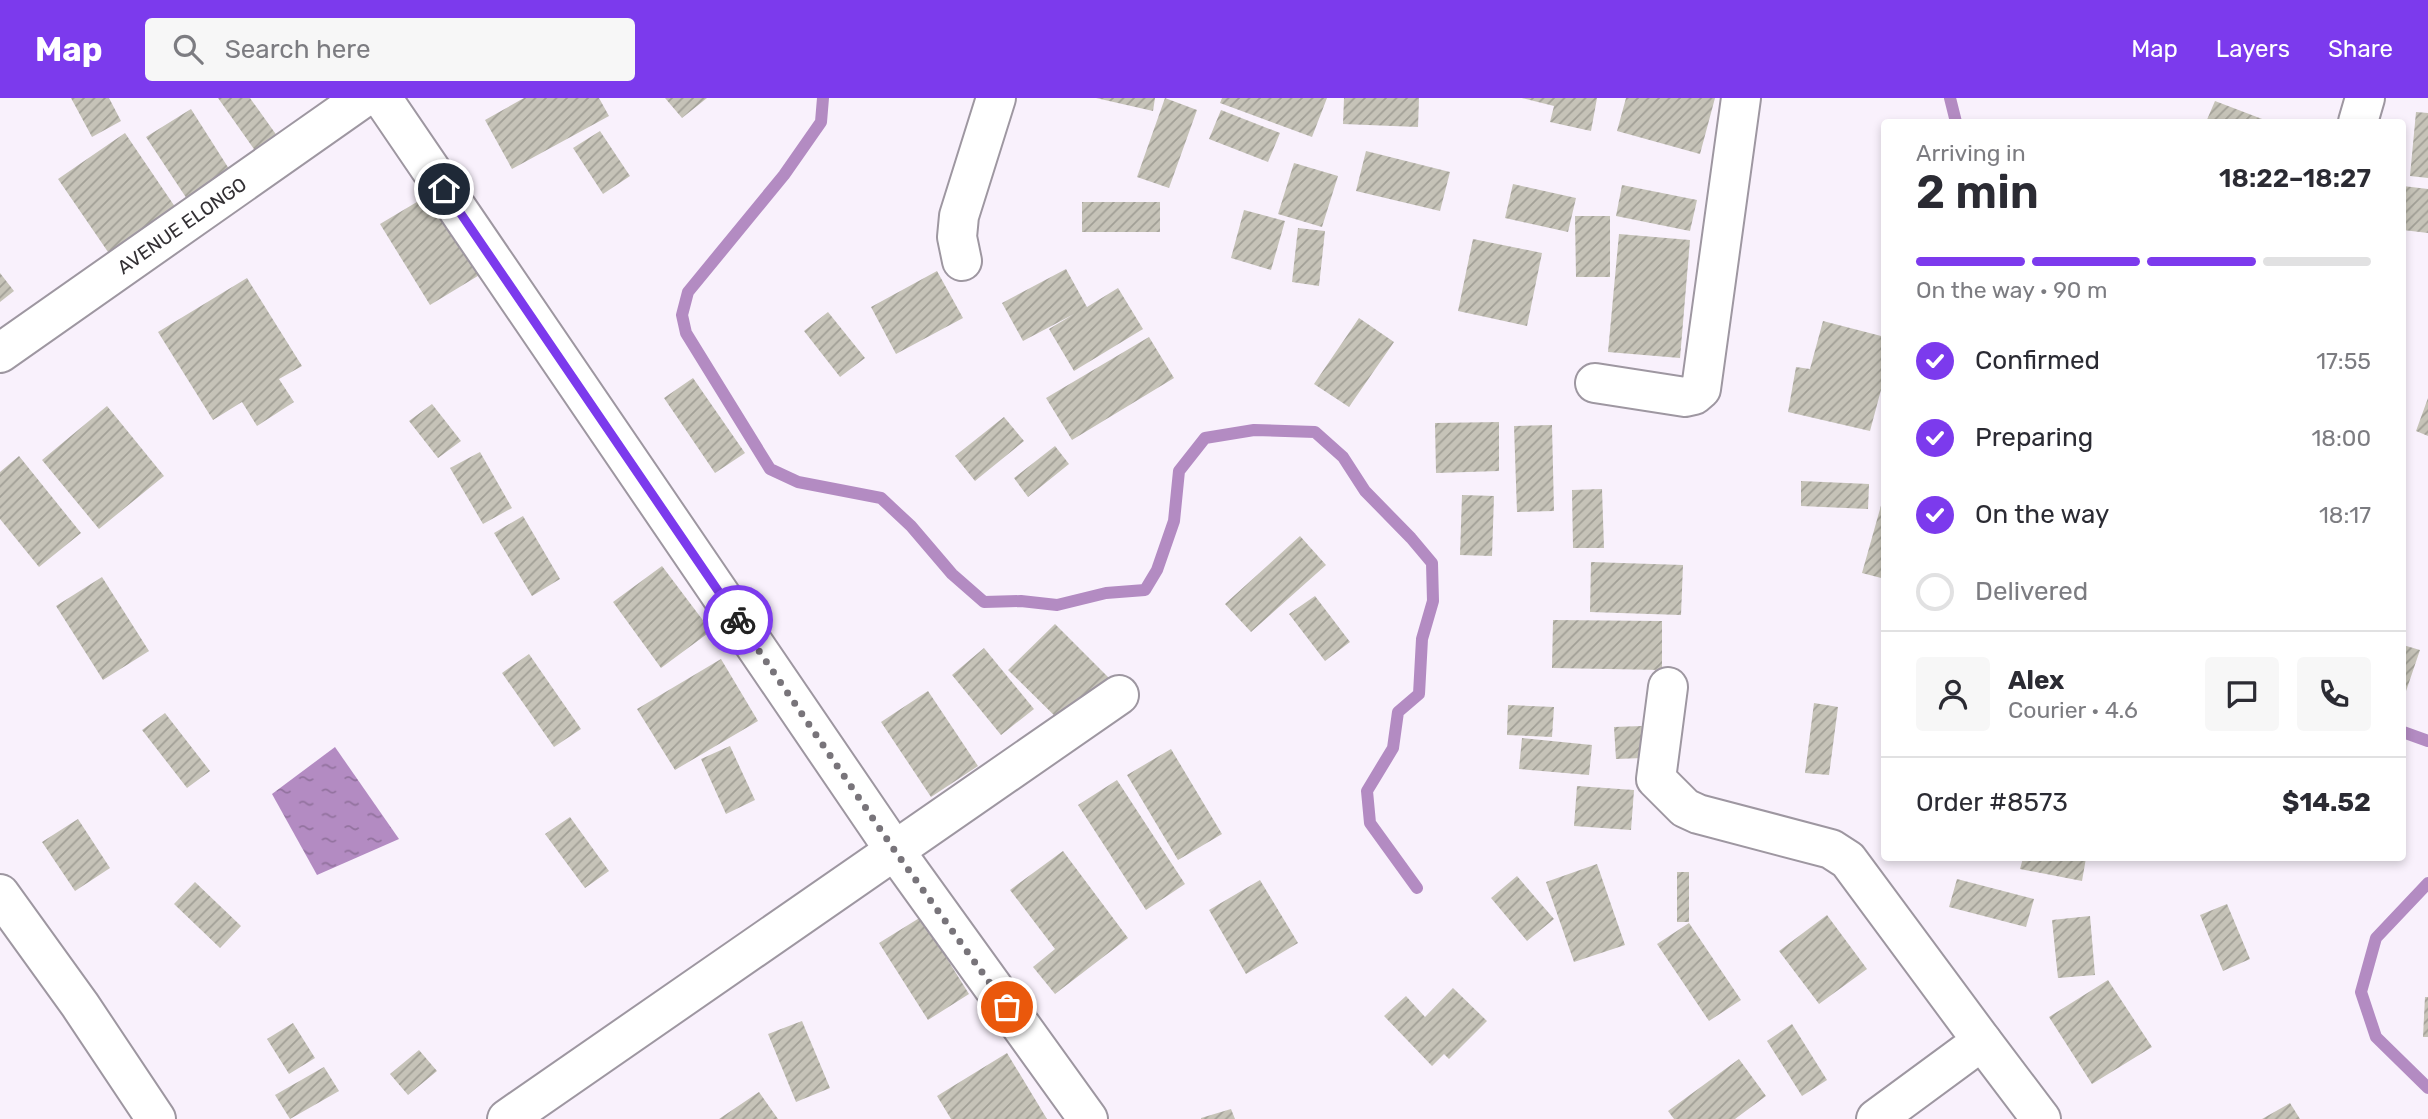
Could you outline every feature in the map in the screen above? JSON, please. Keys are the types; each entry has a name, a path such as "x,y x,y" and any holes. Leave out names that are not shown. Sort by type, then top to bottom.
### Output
{"street":[{"name":"AVENUE ELONGO","path":"0,353 363,98"},
{"path":"382,98 895,851 1088,1119"},
{"path":"962,261 957,237 960,216 996,98"},
{"path":"1595,383 1685,397 1694,395 1701,389 1741,98"},
{"path":"2359,119 2365,98"},
{"path":"1668,687 1656,779 1685,808 1698,814 1831,849 1848,860 2041,1119"},
{"path":"507,1119 1119,695"},
{"path":"0,894 80,1005 156,1119"},
{"path":"1876,1119 1982,1041"}],"water":[{"path":"335,747 399,839 317,875 272,794"}],"building":[{"path":"71,98 109,98 121,121 92,137"},
{"path":"218,98 250,98 290,154 268,169"},
{"path":"524,98 599,98 609,116 512,169 485,120"},
{"path":"665,98 707,98 682,118"},
{"path":"1096,98 1155,98 1153,111"},
{"path":"1165,98 1197,110 1169,188 1137,177"},
{"path":"1222,98 1327,98 1312,137 1220,103"},
{"path":"1344,98 1419,98 1418,127 1343,124"},
{"path":"1522,98 1597,98 1591,131 1550,122 1554,106"},
{"path":"1626,98 1715,98 1700,154 1617,131"},
{"path":"2215,101 2262,119 2207,119"},
{"path":"191,109 231,172 187,199 146,137"},
{"path":"1221,110 1280,133 1268,162 1209,139"},
{"path":"2416,112 2428,113 2428,178 2410,176"},
{"path":"600,131 630,176 603,194 573,148"},
{"path":"125,133 186,223 119,268 58,179"},
{"path":"1366,151 1450,172 1440,211 1356,191"},
{"path":"1294,163 1338,176 1322,227 1278,214"},
{"path":"1513,184 1576,198 1568,232 1505,218"},
{"path":"1622,185 1697,200 1690,231 1616,216"},
{"path":"2406,186 2428,189 2428,233 2406,230"},
{"path":"437,190 486,271 430,305 380,224"},
{"path":"1082,202 1160,202 1160,232 1082,232"},
{"path":"1244,210 1285,221 1271,270 1231,258"},
{"path":"1575,216 1610,216 1610,277 1576,277"},
{"path":"1298,228 1325,231 1319,286 1292,282"},
{"path":"1619,234 1690,240 1680,358 1608,352"},
{"path":"1473,239 1542,253 1527,326 1458,311"},
{"path":"1066,269 1087,307 1118,288 1143,329 1074,371 1049,329 1074,314 1023,341 1002,303"},
{"path":"937,271 963,318 896,354 871,307"},
{"path":"0,273 14,291 0,302"},
{"path":"247,278 302,366 279,379 294,402 257,426 242,402 213,420 158,332"},
{"path":"828,312 865,358 840,377 804,331"},
{"path":"1359,318 1394,342 1349,407 1314,384"},
{"path":"1823,321 1881,336 1881,390 1870,431 1788,412 1796,367 1810,369"},
{"path":"1149,337 1174,378 1072,440 1046,398"},
{"path":"693,378 745,453 715,473 664,398"},
{"path":"2428,398 2428,436 2416,431"},
{"path":"432,404 461,441 438,458 409,421"},
{"path":"107,406 164,476 99,529 42,460"},
{"path":"1004,417 1024,441 975,481 955,456"},
{"path":"1499,422 1499,471 1436,473 1435,423"},
{"path":"1552,425 1554,511 1517,512 1514,426"},
{"path":"1055,446 1069,464 1028,497 1014,478"},
{"path":"480,452 512,508 483,524 450,468"},
{"path":"19,456 81,533 39,567 0,519 0,472"},
{"path":"1801,481 1869,484 1868,509 1801,506"},
{"path":"1602,489 1604,548 1573,548 1572,490"},
{"path":"1462,495 1494,496 1492,556 1460,555"},
{"path":"1881,506 1881,578 1862,573"},
{"path":"523,516 560,579 532,596 494,533"},
{"path":"1300,536 1326,565 1251,632 1225,604"},
{"path":"1591,562 1683,565 1681,615 1590,612"},
{"path":"662,566 711,631 661,668 613,602"},
{"path":"102,577 149,651 103,680 56,606"},
{"path":"1315,596 1350,642 1325,661 1289,614"},
{"path":"1553,620 1662,621 1662,670 1552,668"},
{"path":"1055,624 1112,681 1066,727 1008,670"},
{"path":"2406,646 2420,650 2406,691"},
{"path":"984,648 1034,709 1001,735 952,675"},
{"path":"529,654 581,729 554,747 502,673"},
{"path":"721,659 758,721 675,770 637,709"},
{"path":"928,691 978,766 931,797 881,722"},
{"path":"1814,703 1838,707 1829,775 1805,773"},
{"path":"1508,705 1554,707 1552,737 1507,735"},
{"path":"165,713 210,771 187,788 142,730"},
{"path":"1642,726 1643,758 1616,759 1614,727"},
{"path":"1522,738 1592,745 1589,775 1519,769"},
{"path":"730,746 755,800 726,814 701,759"},
{"path":"1171,749 1222,834 1178,860 1127,775"},
{"path":"1117,780 1185,884 1146,910 1078,805"},
{"path":"1577,786 1634,790 1631,830 1574,826"},
{"path":"570,817 609,871 585,888 545,834"},
{"path":"78,819 110,868 75,891 42,842"},
{"path":"1063,851 1128,938 1055,994 1033,967 1055,949 1010,890"},
{"path":"2022,861 2085,861 2082,881 2020,869"},
{"path":"1597,864 1625,945 1574,962 1546,882"},
{"path":"1677,872 1689,872 1689,922 1677,922"},
{"path":"1517,876 1554,919 1527,941 1491,898"},
{"path":"1957,879 2034,899 2026,927 1949,907"},
{"path":"1260,880 1298,943 1246,974 1209,910"},
{"path":"195,882 241,926 220,948 174,904"},
{"path":"2227,904 2250,959 2223,971 2200,915"},
{"path":"1827,915 1867,969 1819,1004 1779,951"},
{"path":"2090,916 2095,975 2058,978 2052,920"},
{"path":"921,917 969,994 928,1020 879,943"},
{"path":"1689,923 1741,1000 1709,1021 1657,944"},
{"path":"2108,980 2152,1047 2092,1084 2049,1017"},
{"path":"1453,988 1487,1021 1449,1059 1444,1054 1432,1066 1384,1016 1406,996 1425,1017"},
{"path":"2425,997 2428,997 2428,1037 2423,1037"},
{"path":"802,1021 830,1088 796,1102 768,1034"},
{"path":"293,1023 315,1058 289,1074 267,1039"},
{"path":"1792,1024 1827,1080 1802,1096 1767,1041"},
{"path":"419,1050 437,1071 408,1095 390,1074"},
{"path":"1007,1053 1047,1119 951,1119 937,1096"},
{"path":"1739,1059 1766,1096 1735,1119 1674,1119 1668,1111"},
{"path":"324,1067 339,1091 290,1119 275,1095"},
{"path":"759,1092 778,1119 719,1119"},
{"path":"2290,1103 2300,1119 2262,1119"},
{"path":"1231,1109 1235,1119 1201,1119 1201,1118"}],"waterway":[{"path":"823,98 821,122 784,175 688,292 682,315 686,333 770,469 798,482 881,498 911,526 952,574 984,602 1021,601 1057,605 1106,593 1145,590 1157,570 1174,521 1179,471 1205,438 1254,430 1315,432 1343,457 1365,491 1432,563 1433,601 1422,639 1419,694 1398,712 1393,748 1367,791 1370,823 1417,888"},
{"path":"1950,98 1955,119"},
{"path":"2406,733 2428,741"},
{"path":"2428,883 2376,938 2361,992 2376,1037 2428,1088"}],"way so far":[{"path":"738,620 895,851 1007,1007"}],"route":[{"path":"444,189 738,620"}]}
